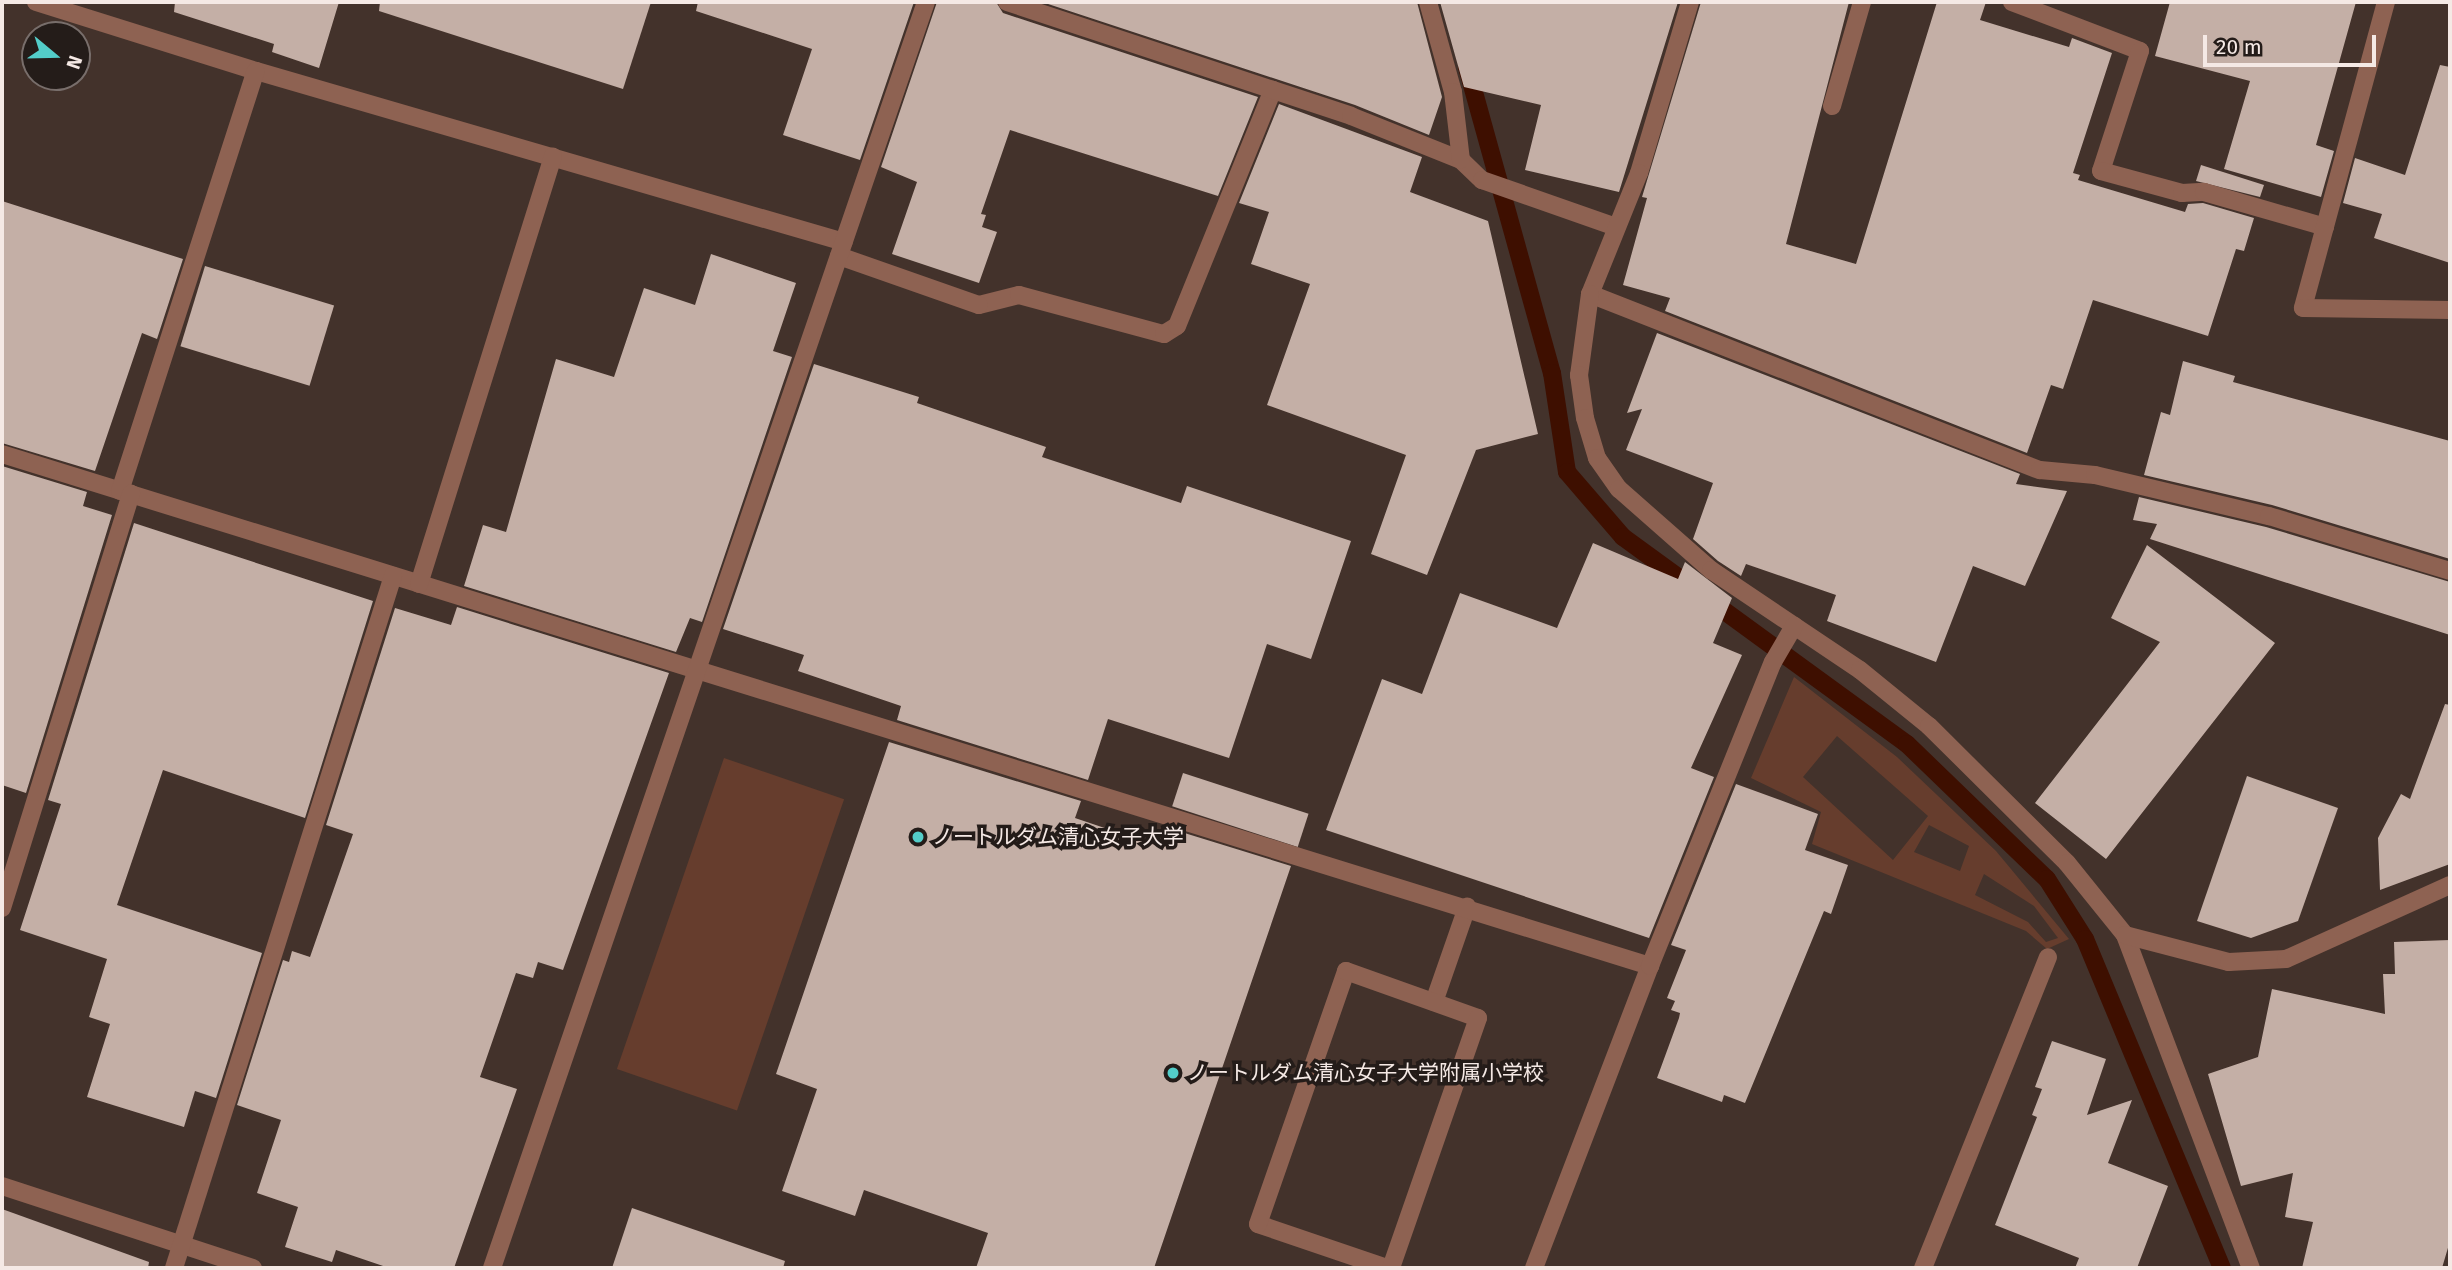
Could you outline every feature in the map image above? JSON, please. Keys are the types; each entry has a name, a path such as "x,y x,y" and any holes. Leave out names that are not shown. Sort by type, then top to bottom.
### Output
{"street":[{"path":"36,2 256,71 553,157 841,249 979,305 1019,295 1164,334 1177,326 1273,90"},
{"path":"492,1268 926,2"},
{"path":"1007,2 1273,90 1461,160 1482,180 1616,227"},
{"path":"1429,2 1453,92 1461,160"},
{"path":"1690,2 1639,173 1590,295 1579,375 1585,418 1597,458 1619,489 1712,570 1789,632 1860,670 1929,726 2067,863 2125,935 2251,1268"},
{"path":"1832,106 1862,2"},
{"path":"2011,2 2140,51 2101,171 2182,193 2204,192 2325,227"},
{"path":"2386,2 2303,307 2450,310"},
{"path":"2,908 125,492 256,71"},
{"path":"419,584 553,157"},
{"path":"1590,295 2039,470 2095,475 2269,516 2450,571"},
{"path":"2,454 1650,966"},
{"path":"174,1268 393,576"},
{"path":"1534,1268 1650,966 1773,662 1789,632"},
{"path":"2125,935 2229,962 2286,959 2450,885"},
{"path":"1434,1002 1467,907"},
{"path":"1923,1268 2048,957"},
{"path":"1346,971 1434,1002 1478,1018 1389,1268 1258,1224 1346,971"},
{"path":"2,1186 253,1268"}],"shaded area":[{"path":"1794,677 1897,757 1996,851 2069,939 2047,949 2026,931 1812,844 1821,812 1751,778","holes":["1837,736 1928,816 1893,860 1803,777","1929,825 1969,846 1960,871 1914,852","1984,874 2034,906 2058,938 2046,942 2028,922 1975,895"]},
{"path":"724,758 844,799 737,1110 617,1069"}],"building":[{"path":"175,2 339,2 319,68 272,52 274,44 174,12"},
{"path":"380,2 651,2 623,89 379,11"},
{"path":"698,2 914,2 860,160 783,135 812,49 696,11"},
{"path":"937,2 996,2 1003,13 1258,97 1218,196 1010,130 981,214 986,215 982,227 997,232 979,283 892,254 917,182 881,167"},
{"path":"1042,2 1417,2 1442,97 1429,135 1355,105"},
{"path":"1440,2 1678,2 1619,192 1525,170 1541,105 1464,87"},
{"path":"1701,2 1849,2 1786,244 1856,264 1937,2 1986,2 1980,20 2069,47 2072,38 2112,53 2073,173 2080,175 2078,180 2185,212 2188,204 2203,203 2254,218 2244,251 2236,249 2208,336 2093,300 2063,389 2051,385 2027,453 1665,311 1670,298 1623,285 1647,198 1642,197"},
{"path":"2170,2 2356,2 2316,145 2334,151 2321,197 2224,169 2250,81 2155,56"},
{"path":"2440,65 2450,67 2450,263 2374,238 2382,214 2343,203 2355,158 2405,175"},
{"path":"1279,104 1422,157 1410,192 1488,221 1538,434 1476,450 1427,575 1371,554 1406,455 1267,405 1310,284 1251,264 1269,212 1239,203"},
{"path":"2201,165 2264,185 2260,197 2196,181"},
{"path":"2,201 183,259 157,339 142,333 95,471 2,443"},
{"path":"711,254 796,283 773,351 792,357 702,622 690,618 676,652 464,586 483,525 506,532 556,359 614,377 644,288 695,305"},
{"path":"205,266 334,305 310,386 180,346"},
{"path":"1657,333 2020,474 2016,484 2067,491 2025,586 1973,566 1936,662 1827,621 1836,595 1746,564 1741,576 1718,561 1693,539 1713,483 1626,450 1642,409 1627,413"},
{"path":"2183,361 2235,376 2233,382 2450,441 2450,559 2272,505 2144,475 2161,412 2170,415"},
{"path":"814,364 919,397 917,403 1046,447 1042,457 1181,503 1187,486 1351,541 1311,659 1267,644 1229,758 1108,719 1088,780 897,720 901,706 798,671 804,655 723,629"},
{"path":"2,466 87,492 83,506 112,515 26,793 2,785"},
{"path":"2139,497 2266,527 2450,582 2450,635 2150,539 2157,524 2133,520"},
{"path":"134,523 373,601 305,818 163,770 117,905 262,953 216,1098 195,1091 184,1127 87,1097 110,1024 89,1017 107,959 20,930 61,804 48,800"},
{"path":"1593,543 1678,579 1685,562 1732,598 1713,643 1742,655 1691,768 1714,777 1649,938 1326,830 1382,679 1422,694 1460,593 1557,628"},
{"path":"2147,545 2275,643 2106,859 2035,803 2160,642 2111,618"},
{"path":"457,607 669,673 563,970 538,962 533,978 516,973 480,1077 517,1089 454,1268 389,1268 336,1250 332,1262 285,1247 298,1207 257,1193 281,1120 237,1105 283,960 289,962 292,951 310,957 353,834 326,825 395,608 451,625"},
{"path":"2445,704 2450,705 2450,864 2380,890 2378,838 2401,794 2410,799"},
{"path":"889,742 1081,801 1075,818 1158,846 1165,827 1291,866 1154,1268 976,1268 988,1233 864,1190 855,1216 782,1191 817,1089 776,1074"},
{"path":"1183,773 1309,814 1298,847 1172,806"},
{"path":"2247,776 2338,808 2298,921 2251,938 2197,921"},
{"path":"1736,784 1818,814 1805,850 1848,865 1831,914 1824,911 1745,1103 1724,1095 1722,1102 1657,1078 1680,1013 1671,1010 1675,1001 1667,998 1686,950 1671,945"},
{"path":"2450,940 2450,1241 2442,1268 2302,1268 2313,1222 2285,1217 2293,1173 2241,1186 2208,1074 2258,1057 2272,989 2385,1014 2383,974 2395,974 2394,942"},
{"path":"2052,1041 2106,1059 2087,1115 2132,1100 2108,1163 2168,1186 2137,1268 2075,1268 2079,1258 1995,1225 2037,1117 2032,1115 2042,1089 2035,1087"},
{"path":"632,1208 785,1261 783,1268 612,1268"},
{"path":"2,1209 149,1262 148,1268 2,1268"}],"waterway":[{"path":"1467,67 1552,373 1567,472 1623,537 1907,744 2047,879 2085,939 2222,1268"}],"place":[{"name":"ノートルダム清心女子大学","path":"918,837"},
{"name":"ノートルダム清心女子大学附属小学校","path":"1173,1073"}]}
